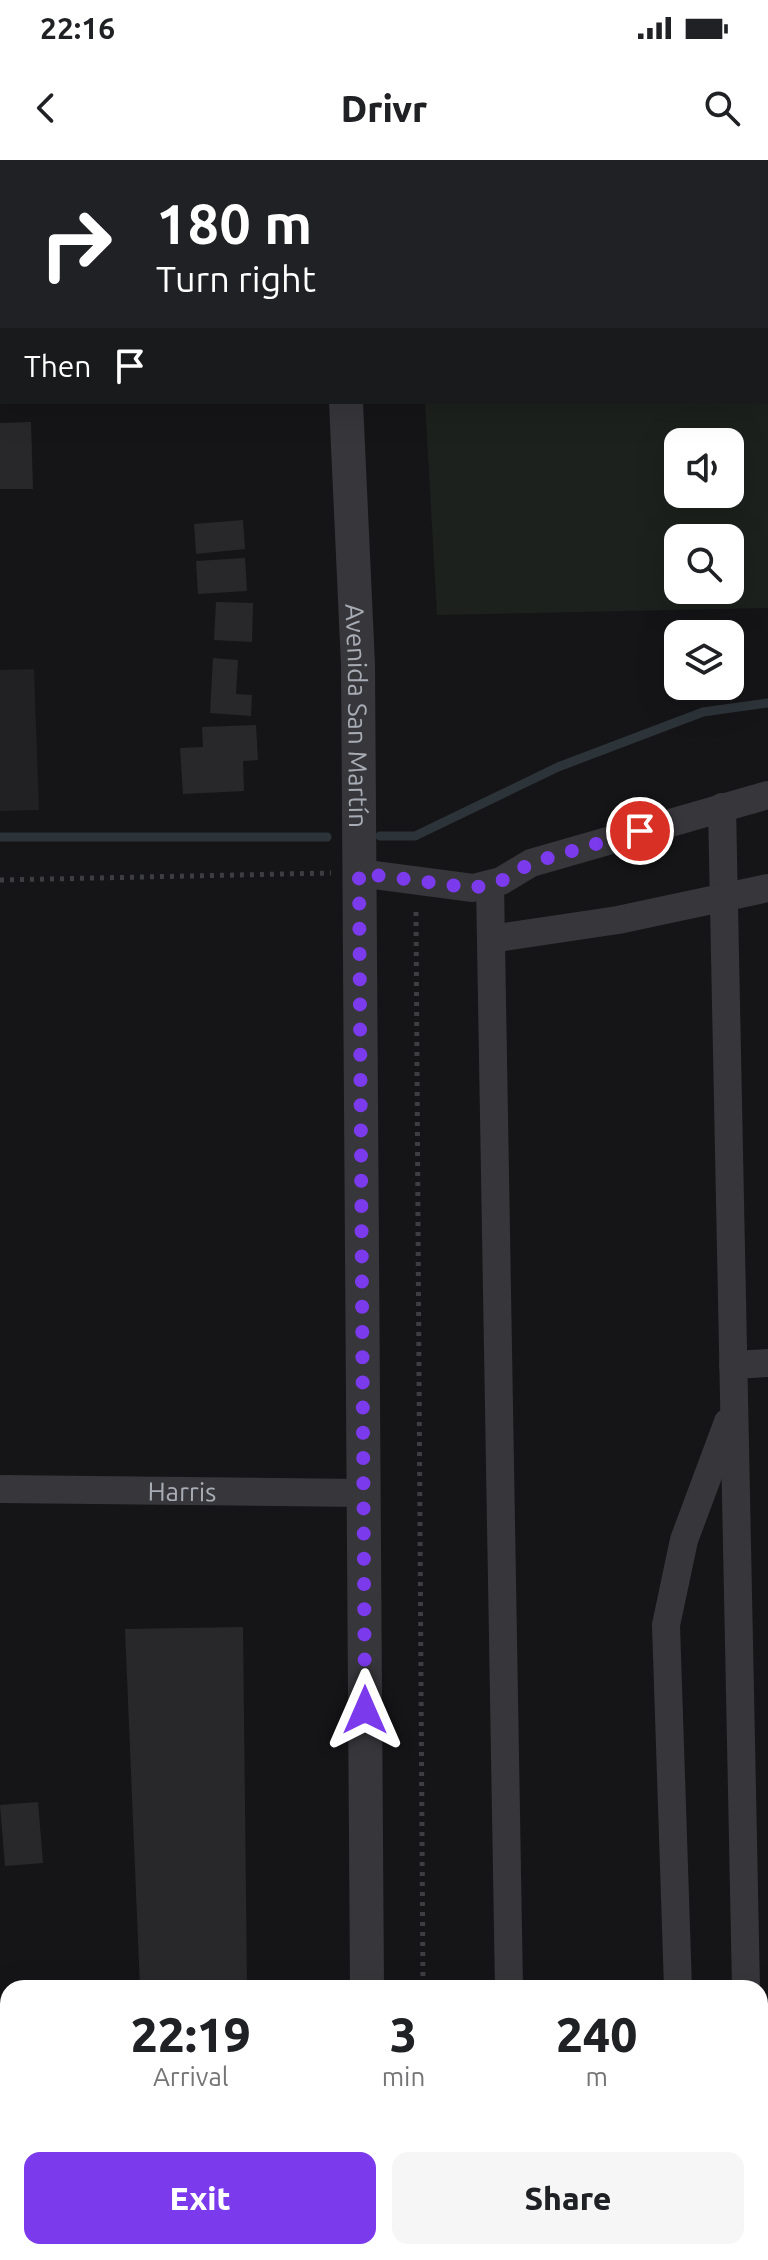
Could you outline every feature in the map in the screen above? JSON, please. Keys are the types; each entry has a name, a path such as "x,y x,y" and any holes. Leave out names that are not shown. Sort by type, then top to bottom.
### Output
{"street":[{"name":"Avenida San Martín","path":"346,404 358,665 367,1980"},
{"path":"359,873 473,888 501,881 531,863 768,795"},
{"path":"722,807 746,1980"},
{"path":"490,884 509,1980"},
{"path":"491,939 618,920 768,888"},
{"path":"733,1365 768,1363"},
{"path":"678,1980 666,1625 684,1540 734,1406"},
{"name":"Harris","path":"0,1489 363,1493"}],"path":[{"path":"0,880 359,873"},
{"path":"416,912 423,1980"}],"shaded area":[{"path":"425,404 768,404 768,608 437,615"},
{"path":"34,669 39,810 0,811 0,670"}],"building":[{"path":"31,422 33,489 0,489 0,423"},
{"path":"243,520 245,549 196,554 194,524"},
{"path":"245,558 247,591 198,594 196,561"},
{"path":"216,602 253,603 252,642 214,640"},
{"path":"213,658 238,660 236,694 252,695 251,716 210,713"},
{"path":"256,725 258,760 243,761 244,791 183,794 180,748 203,747 202,727"},
{"path":"243,1627 247,1980 140,1980 125,1629"},
{"path":"38,1802 43,1863 5,1866 0,1805"}],"waterway":[{"path":"380,836 415,836 558,767 703,712 768,703"},
{"path":"0,837 327,837"}],"route":[{"path":"365,1710 359,873 473,888 501,881 531,863 640,831"}]}
